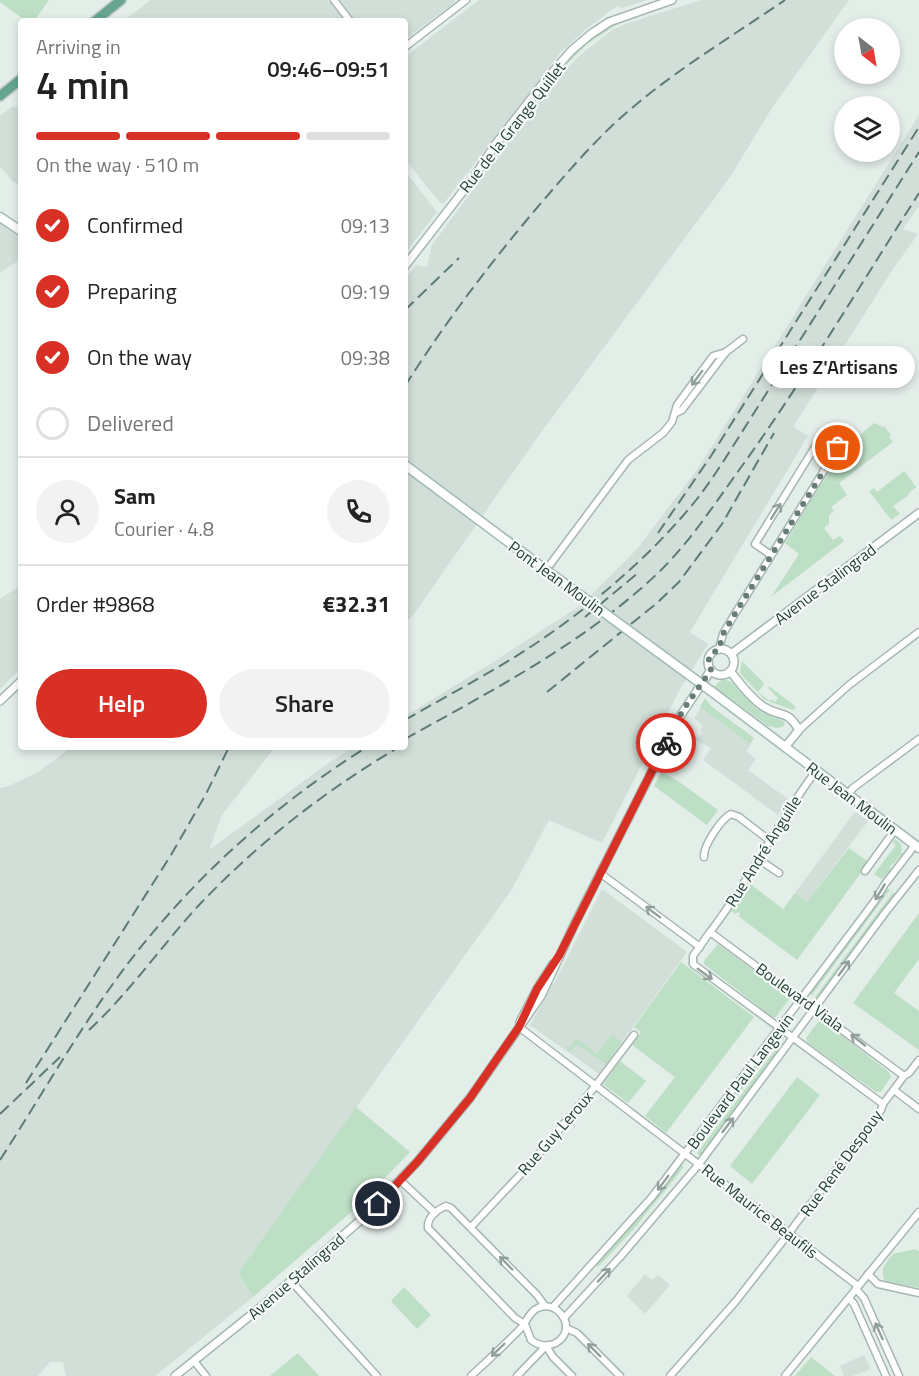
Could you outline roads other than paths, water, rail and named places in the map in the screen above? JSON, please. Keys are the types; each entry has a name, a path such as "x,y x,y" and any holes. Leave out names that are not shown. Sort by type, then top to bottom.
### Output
{"main road":[{"path":"99,18 121,0"},
{"path":"0,96 18,85"},
{"path":"0,217 18,229"},
{"name":"Pont Jean Moulin","path":"408,467 785,747"},
{"name":"Rue Jean Moulin","path":"785,747 917,847"}],"street":[{"path":"334,0 348,18"},
{"path":"408,45 466,0"},
{"name":"Rue de la Grange Quillet","path":"408,262 474,177 495,145 572,50 609,22 672,0"},
{"path":"546,570 628,460 663,433 676,413 677,405 713,356 726,352 743,339"},
{"path":"730,671 718,674 711,670 708,663 710,655 719,649 728,626 838,448 821,437 755,544 771,555"},
{"name":"Avenue Stalingrad","path":"731,654 919,513"},
{"path":"785,747 799,730 849,685 919,633"},
{"path":"719,649 731,654 733,664 730,671"},
{"name":"Avenue Stalingrad","path":"175,1376 291,1281 363,1218 401,1181 470,1098 519,1027 537,989 560,954 678,718 711,670"},
{"path":"730,671 758,703 769,710 790,717 799,730"},
{"path":"0,701 18,684"},
{"path":"848,794 919,739"},
{"name":"Rue André Anguille","path":"710,932 734,900 793,802 816,771"},
{"path":"704,857 704,849 718,826 730,814 736,815 769,840"},
{"path":"865,871 895,830"},
{"name":"Boulevard Paul Langevin","path":"553,1307 624,1230 686,1154 803,999 885,884 917,847"},
{"path":"758,859 779,873"},
{"name":"Boulevard Paul Langevin","path":"564,1318 634,1242 699,1164 919,870"},
{"path":"600,873 700,947"},
{"path":"710,932 693,956 693,964 883,1104"},
{"name":"Boulevard Viala","path":"710,932 904,1076"},
{"name":"Rue Maurice Beaufils","path":"519,1027 789,1233 857,1288"},
{"name":"Rue Guy Leroux","path":"471,1227 532,1162 634,1035"},
{"name":"Rue René Despouy","path":"670,1376 736,1301 881,1110 904,1076 919,1060"},
{"path":"894,1090 919,1109"},
{"path":"401,1181 435,1213"},
{"path":"471,1376 525,1324 532,1312 545,1306 553,1307 564,1318 566,1328 561,1340 551,1346 546,1346 531,1340 525,1324 515,1318 428,1228 427,1223 435,1213 446,1206 471,1227 545,1306"},
{"path":"784,1376 919,1212"},
{"path":"868,1274 881,1285 919,1293"},
{"path":"863,1280 876,1286 881,1285"},
{"path":"291,1281 377,1376"},
{"path":"857,1288 864,1298 899,1376"},
{"path":"849,1298 854,1304 886,1376"},
{"path":"566,1328 577,1333 620,1376"},
{"path":"517,1376 546,1346"},
{"path":"546,1346 553,1357 572,1376"},
{"path":"194,1361 206,1376"}],"railway":[{"path":"408,382 487,270 541,203 603,135 663,83 785,0"},
{"path":"658,533 711,456 919,127"},
{"path":"408,718 503,664 557,629 642,559 680,519 721,464 919,152"},
{"path":"408,737 537,664 569,643 600,622 670,561 702,521 765,433 919,193"},
{"path":"408,307 459,258"},
{"path":"547,692 657,603 679,582 722,524 774,433"},
{"path":"585,617 638,573"},
{"path":"26,1083 171,855 206,794 228,750"},
{"path":"0,1160 109,989 179,903 207,873 268,819 300,793 362,750"},
{"path":"89,1030 222,881 294,818 345,781 394,750"},
{"path":"0,1114 60,1057"}],"place":[{"name":"Les Z'Artisans","path":"838,448"}]}
